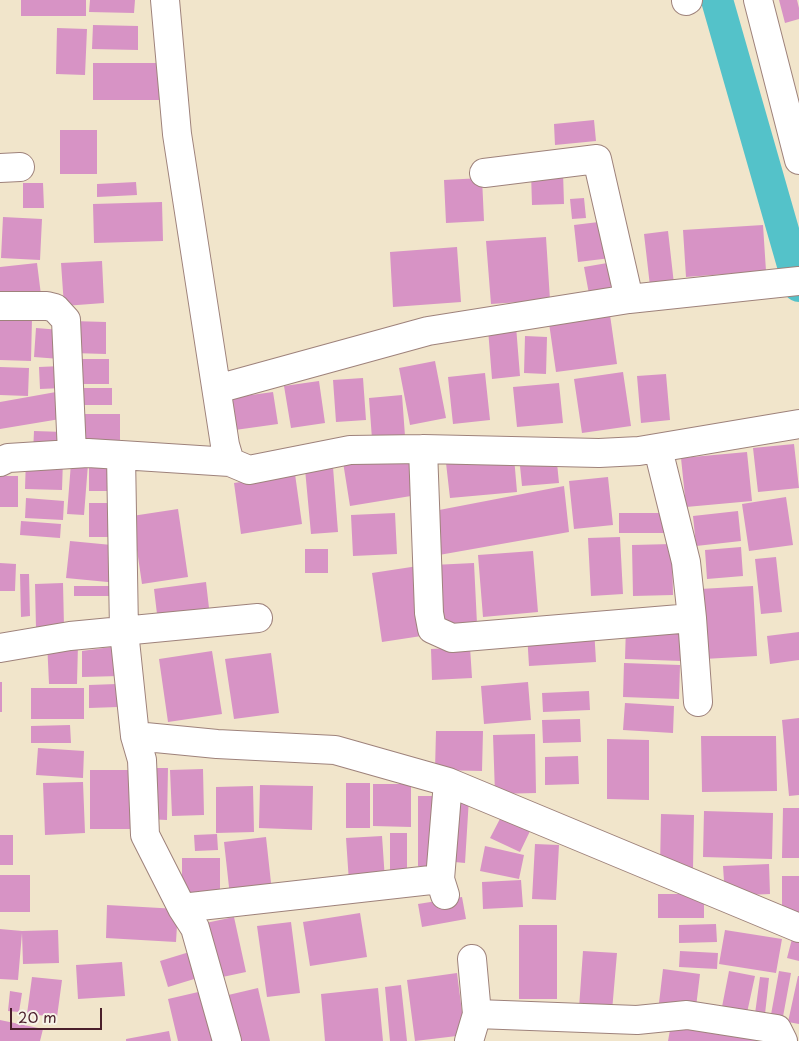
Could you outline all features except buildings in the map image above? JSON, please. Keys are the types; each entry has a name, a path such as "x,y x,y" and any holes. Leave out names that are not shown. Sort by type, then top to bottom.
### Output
{"street":[{"path":"165,0 178,134 225,444 230,462"},
{"path":"758,0 790,88 799,160"},
{"path":"484,173 597,159 629,299"},
{"path":"217,388 428,332 629,299 786,283"},
{"path":"0,306 47,306 55,308 66,320 72,453"},
{"path":"0,462 8,458 72,453 230,462 249,470 350,450 424,449 599,453 658,449 799,424"},
{"path":"424,449 429,612 432,629 452,638 692,618"},
{"path":"658,449 686,562 698,702"},
{"path":"122,455 124,631 135,736 142,760 145,834 182,908 195,928 227,1041"},
{"path":"0,648 70,636 258,618"},
{"path":"135,736 217,744 335,750 448,782 799,928"},
{"path":"182,908 443,887 448,782"},
{"path":"469,1041 477,1014 472,959"},
{"path":"477,1014 637,1020 687,1015 778,1029 783,1041"}],"waterway":[{"path":"717,0 799,286"}]}
